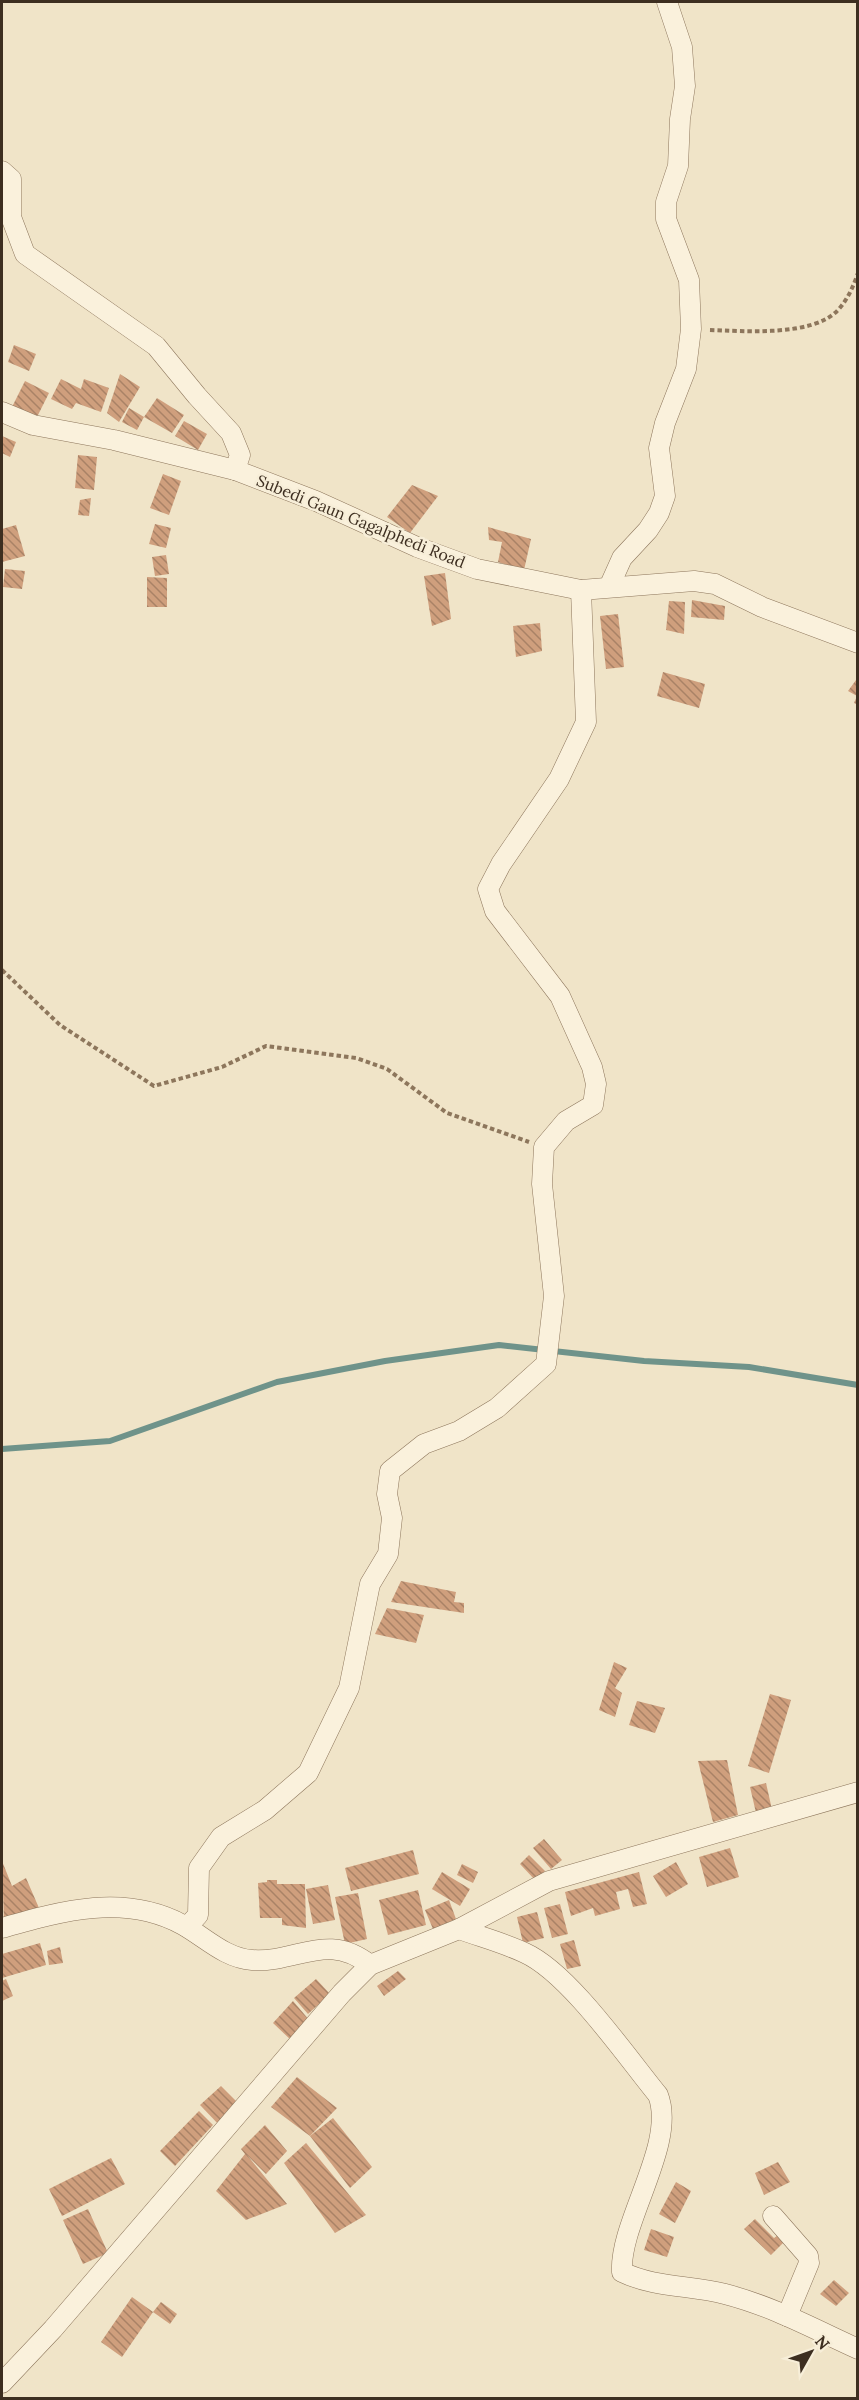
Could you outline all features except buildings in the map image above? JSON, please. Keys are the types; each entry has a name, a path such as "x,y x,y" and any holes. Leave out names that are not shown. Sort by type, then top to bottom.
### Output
{"street":[{"path":"609,587 622,558 648,530 659,513 665,496 659,448 665,423 686,369 691,329 689,280 666,219 666,202 678,166 680,119 685,86 682,47 667,2"},
{"path":"2,171 11,179 11,217 25,254 156,346 231,433 240,455 235,470"},
{"name":"Subedi Gaun Gagalphedi Road","path":"2,412 33,425 114,440 235,470 316,501 417,547 477,569 580,590 694,581 715,584 762,606 858,643"},
{"path":"187,1928 198,1915 199,1868 221,1837 265,1810 308,1773 349,1688 370,1584 388,1554 392,1518 387,1494 390,1471 424,1444 459,1431 497,1408 546,1364 554,1296 542,1184 544,1147 566,1121 592,1105 596,1084 592,1067 560,996 495,911 488,889 507,855 559,779 586,722 580,590"},
{"path":"2,2383 53,2329 342,1993 370,1965 459,1929 549,1881 858,1792"},
{"path":"2,1929 58,1912 99,1906 148,1910 187,1928 224,1952 252,1960 283,1957 321,1948 357,1954 370,1965"},
{"path":"459,1929 526,1953 546,1966 586,2006 657,2095 662,2106 660,2128 647,2183 621,2254 622,2272 642,2281 722,2293 759,2303 858,2349"},
{"path":"773,2216 808,2256 809,2264 787,2316"}],"path":[{"path":"691,329 768,332 817,323 836,312 850,293 858,273"},
{"path":"2,970 60,1025 154,1086 222,1067 266,1046 356,1058 387,1068 447,1113 544,1147"}],"waterway":[{"path":"2,1449 110,1441 277,1382 385,1361 499,1345 644,1361 749,1367 858,1385"}]}
